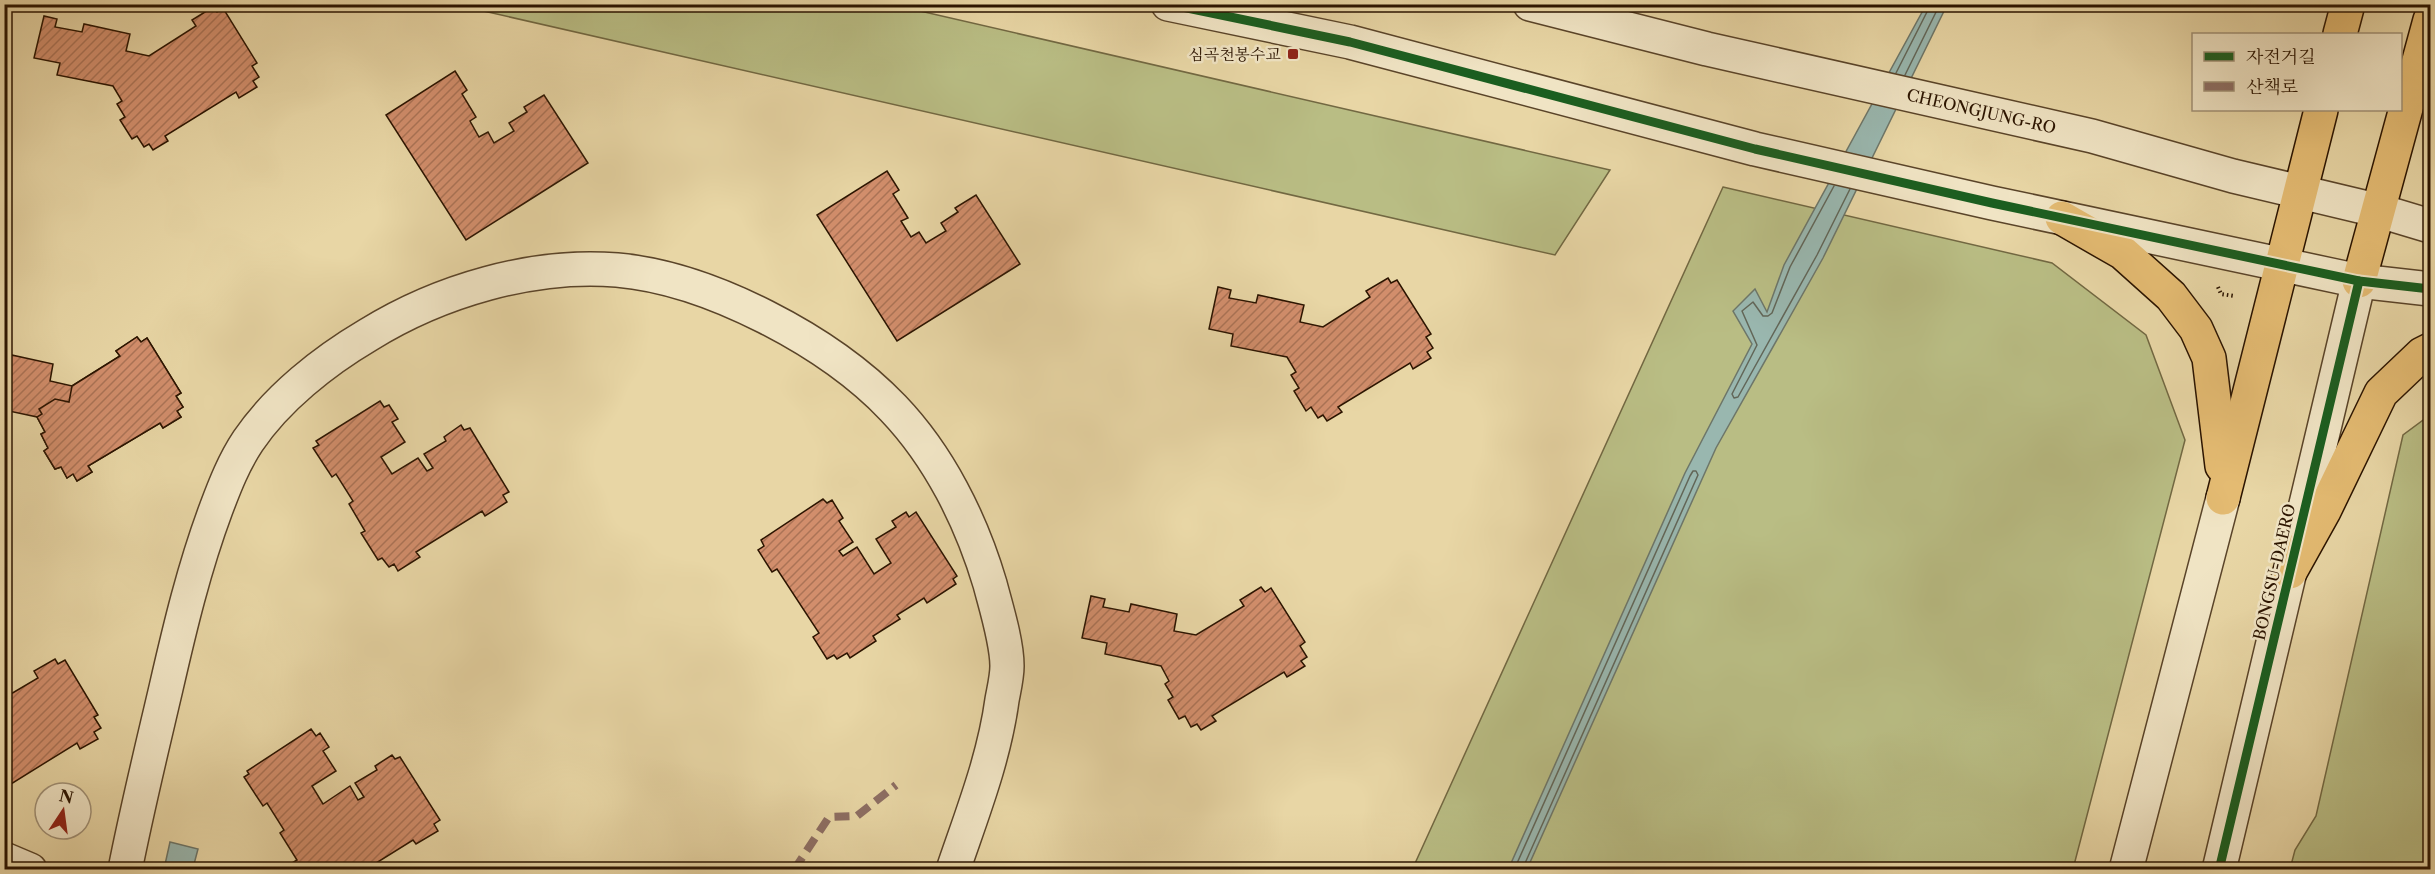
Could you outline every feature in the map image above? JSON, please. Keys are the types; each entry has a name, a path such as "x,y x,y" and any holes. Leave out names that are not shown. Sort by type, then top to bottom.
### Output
{"main road":[{"path":"2340,33 2348,4"},
{"name":"BONGSU-DAERO","path":"2359,281 2429,34"},
{"path":"2223,498 2321,111"},
{"path":"2062,218 2123,253 2171,296 2196,329 2209,357 2221,439 2223,498"},
{"path":"2290,572 2349,461 2381,393 2430,350"}],"street":[{"path":"1168,4 1350,42 1755,149 1992,203 2359,281 2430,290"},
{"name":"CHEONGJUNG-RO","path":"1530,4 1784,66 2092,136 2430,226"},
{"path":"125,870 179,628 199,555 235,463 255,431 290,394 341,351 419,306 509,279 592,269 621,271 677,281 731,301 780,325 827,354 892,407 937,464 978,544 996,607 1007,666 989,767 953,870"},
{"name":"BONGSU-DAERO","path":"2219,870 2359,281"},
{"path":"2126,870 2223,498"},
{"path":"2195,870 2248,747"},
{"path":"4,859 30,870"}],"green space":[{"path":"457,5 894,5 1610,170 1555,255"},
{"path":"1723,187 2052,263 2146,335 2185,440 2073,869 1412,870"},
{"path":"2430,415 2430,869 2290,869 2295,850 2316,816 2403,435"}],"water":[{"path":"1926,5 1947,5 1823,258 1716,448 1527,869 1508,870 1685,473 1752,344 1733,311 1755,289 1767,312 1784,265"},
{"path":"170,842 198,849 193,868 164,869"}],"building":[{"path":"213,7 217,12 223,8 257,63 252,66 259,77 253,81 257,87 239,98 236,92 165,136 168,141 153,150 149,144 144,147 137,136 132,139 120,120 125,117 117,104 122,101 113,86 57,75 60,63 34,58 44,16 57,19 55,27 82,32 84,24 130,34 126,51 149,56 196,26 192,20"},
{"path":"455,71 467,90 462,94 476,117 470,121 479,137 488,132 494,143 514,131 509,123 527,112 524,107 544,95 588,163 466,240 386,115"},
{"path":"887,171 899,190 893,194 908,218 901,221 911,237 919,232 926,243 946,231 941,223 958,212 955,208 976,195 1020,264 897,341 817,215"},
{"path":"1388,278 1391,283 1397,280 1431,334 1426,337 1433,348 1427,352 1431,358 1413,369 1410,363 1338,407 1342,412 1327,421 1323,415 1318,418 1311,407 1306,411 1294,391 1299,388 1291,375 1296,372 1287,357 1231,346 1233,334 1209,329 1218,287 1231,290 1229,298 1256,303 1258,295 1304,305 1300,322 1323,327 1370,297 1366,291"},
{"path":"137,337 141,342 147,338 181,393 176,396 183,407 177,411 181,417 163,428 160,423 88,466 92,472 77,481 73,474 67,478 61,467 55,469 44,451 48,448 41,434 45,432 37,417 4,410 4,363 7,354 53,364 50,381 72,386 120,356 116,351"},
{"path":"137,337 141,342 147,338 181,393 176,396 183,407 177,411 181,417 163,428 160,423 88,466 92,472 77,481 73,474 67,478 61,467 55,469 44,451 48,448 41,434 45,432 37,417 42,414 39,409 55,399 69,402 72,386 120,356 116,351"},
{"path":"380,401 384,407 389,405 398,419 392,422 405,442 381,457 392,474 418,458 427,471 433,468 424,454 446,441 444,437 461,425 464,430 470,428 509,492 503,495 507,502 485,516 482,511 416,552 420,557 398,571 394,564 389,567 382,558 378,560 361,533 365,531 349,504 353,501 336,474 332,477 313,448 319,445 316,441"},
{"path":"823,499 827,503 832,500 843,518 839,521 853,542 839,551 843,556 857,547 874,574 891,563 876,539 896,527 892,521 906,512 909,517 916,512 957,576 953,579 956,584 927,603 924,598 897,615 900,619 873,636 876,641 850,658 847,653 837,659 834,655 827,659 813,637 819,633 777,569 772,572 758,550 764,546 761,540"},
{"path":"1261,587 1265,592 1271,588 1305,642 1300,646 1307,657 1301,661 1305,666 1287,677 1284,672 1212,716 1216,721 1201,730 1197,724 1191,727 1185,716 1179,719 1168,700 1173,697 1165,684 1169,681 1161,666 1105,654 1107,643 1082,638 1091,596 1105,599 1103,607 1129,612 1131,604 1177,614 1174,631 1196,635 1244,606 1240,600"},
{"path":"55,659 58,664 65,660 98,715 94,717 101,728 94,732 98,739 80,749 77,743 6,787 9,793 4,796 4,698 38,678 34,671"},
{"path":"311,729 316,736 320,733 329,747 323,751 336,771 312,786 323,804 350,786 358,800 364,797 355,783 377,770 375,766 392,755 395,759 400,757 440,820 434,824 438,831 416,844 413,840 365,870 296,870 292,863 297,860 280,833 284,830 267,803 263,806 244,777 249,774 247,771"}],"marked path":[{"path":"794,870 829,817 857,816 896,785"}],"cycle path":[{"path":"1168,4 1350,42 1755,149 1992,203 2359,281 2430,289"},
{"path":"2219,870 2359,281"}],"place":[{"name":"심곡천봉수교","path":"1293,54"}]}
